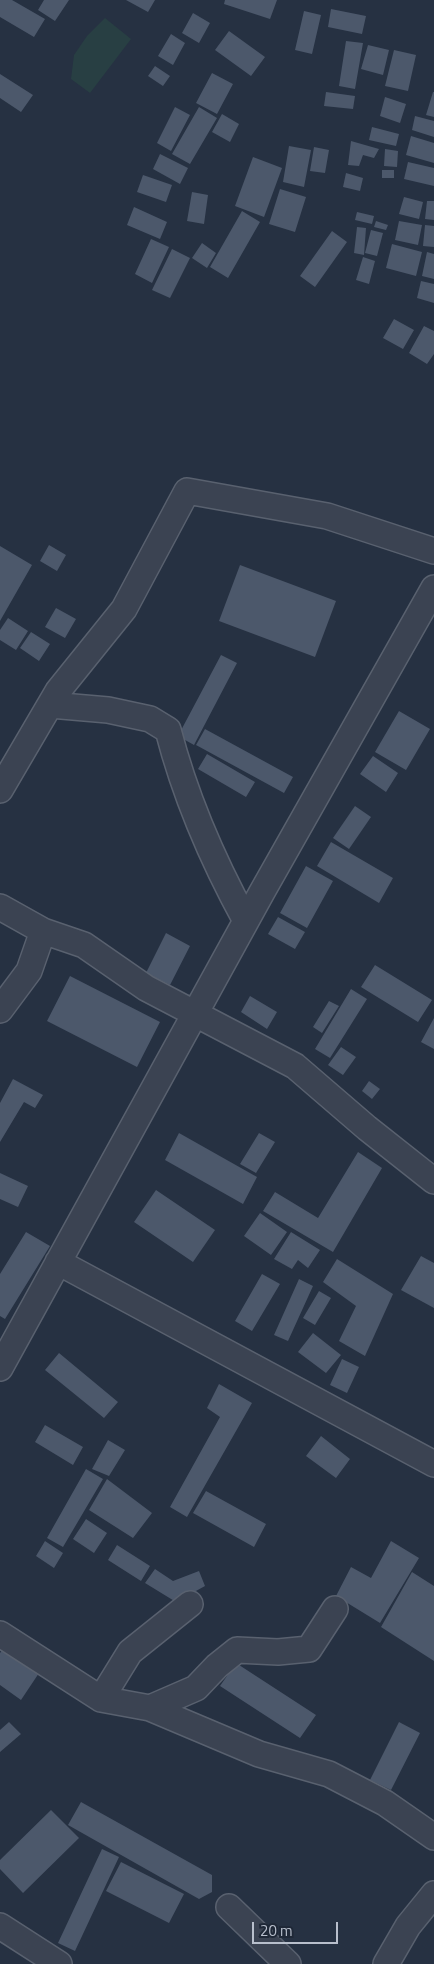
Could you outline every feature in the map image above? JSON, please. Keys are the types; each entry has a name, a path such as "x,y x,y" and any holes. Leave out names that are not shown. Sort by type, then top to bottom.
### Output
{"street":[{"path":"0,790 58,691 124,609 187,491 328,516 434,551"},
{"path":"0,1368 246,922 434,588"},
{"path":"50,705 108,710 150,719 168,730 177,766 201,826 246,922"},
{"path":"0,907 43,931 84,945 146,988 294,1066 367,1128 434,1181"},
{"path":"0,1010 29,971 43,931"},
{"path":"58,1262 434,1464"},
{"path":"101,1699 130,1652 190,1604"},
{"path":"150,1708 196,1688 217,1666 237,1650 278,1652 309,1649 335,1610"},
{"path":"0,1634 101,1699 150,1708 259,1754 329,1774 385,1803 434,1837"},
{"path":"386,1964 408,1926 434,1894"},
{"path":"229,1907 288,1964"},
{"path":"0,1926 59,1964"}],"green space":[{"path":"105,18 131,39 90,93 71,79 74,55 87,36"}],"building":[{"path":"0,0 12,0 45,19 34,37 0,17"},
{"path":"44,0 69,0 55,21 38,10"},
{"path":"126,0 155,0 148,12"},
{"path":"225,0 277,0 270,19 224,4"},
{"path":"331,9 366,16 362,34 328,27"},
{"path":"304,11 321,15 312,54 295,50"},
{"path":"193,13 210,23 199,43 182,33"},
{"path":"229,31 265,57 251,76 215,50"},
{"path":"171,34 185,43 173,65 158,56"},
{"path":"346,41 363,43 355,89 339,86"},
{"path":"368,45 389,50 383,75 361,69"},
{"path":"394,50 416,55 408,91 385,86"},
{"path":"155,66 170,76 163,86 148,76"},
{"path":"212,73 233,84 217,114 196,103"},
{"path":"0,74 33,95 21,112 0,98"},
{"path":"326,92 355,96 353,109 324,106"},
{"path":"434,92 434,117 426,115"},
{"path":"385,97 406,104 400,123 380,116"},
{"path":"175,107 190,115 171,151 157,143"},
{"path":"199,107 217,118 190,164 172,154"},
{"path":"222,114 239,124 230,142 212,132"},
{"path":"415,116 434,121 434,137 412,130"},
{"path":"372,127 399,134 396,146 369,140"},
{"path":"411,136 434,143 434,163 406,155"},
{"path":"351,141 379,149 374,158 363,155 359,166 348,165"},
{"path":"289,146 311,150 304,187 283,182"},
{"path":"314,147 329,150 325,173 310,171"},
{"path":"385,149 398,151 397,167 384,166"},
{"path":"160,154 188,168 180,184 153,169"},
{"path":"253,157 282,168 264,217 235,206"},
{"path":"408,162 434,168 434,186 404,179"},
{"path":"382,170 394,170 394,178 382,178"},
{"path":"346,173 363,178 360,191 343,187"},
{"path":"143,175 172,185 166,202 137,192"},
{"path":"280,189 306,197 295,232 269,224"},
{"path":"192,192 208,195 204,224 187,221"},
{"path":"404,197 423,202 419,219 399,214"},
{"path":"427,201 434,201 434,220 425,219"},
{"path":"134,207 167,222 160,239 127,225"},
{"path":"242,211 260,222 228,278 210,267"},
{"path":"357,212 374,216 372,224 355,220"},
{"path":"376,221 388,225 386,230 374,227"},
{"path":"399,221 422,225 418,245 395,240"},
{"path":"425,225 434,226 434,247 423,246"},
{"path":"357,227 366,228 364,255 354,253"},
{"path":"371,230 383,233 377,256 365,253"},
{"path":"332,231 347,242 315,287 300,276"},
{"path":"151,239 169,247 152,283 135,274"},
{"path":"202,243 216,253 207,268 192,258"},
{"path":"392,244 422,252 416,276 386,268"},
{"path":"172,249 190,258 170,298 152,290"},
{"path":"427,252 434,254 434,279 422,276"},
{"path":"363,257 375,261 369,284 356,280"},
{"path":"421,281 434,284 434,303 417,298"},
{"path":"394,319 414,330 403,349 383,338"},
{"path":"424,326 434,331 434,354 427,364 409,353"},
{"path":"49,545 66,555 57,571 40,561"},
{"path":"0,546 32,565 0,621"},
{"path":"240,565 336,601 315,657 219,621"},
{"path":"56,608 76,619 65,638 45,627"},
{"path":"8,618 28,631 16,650 0,640 0,630"},
{"path":"31,632 50,644 39,661 20,648"},
{"path":"221,655 237,663 194,745 178,736"},
{"path":"399,711 430,729 406,770 375,752"},
{"path":"205,729 293,777 284,793 196,745"},
{"path":"207,754 255,782 246,797 198,769"},
{"path":"373,756 398,773 386,792 360,774"},
{"path":"355,806 371,817 349,849 333,838"},
{"path":"331,842 393,878 379,903 317,866"},
{"path":"306,866 333,881 307,928 280,913"},
{"path":"278,917 305,932 295,949 268,934"},
{"path":"166,933 190,946 170,985 146,973"},
{"path":"375,965 432,1000 418,1022 361,987"},
{"path":"70,976 160,1022 137,1067 47,1021"},
{"path":"351,989 367,999 330,1058 315,1049"},
{"path":"250,996 277,1012 267,1029 241,1012"},
{"path":"329,1001 339,1006 322,1033 313,1027"},
{"path":"434,1018 434,1049 421,1042"},
{"path":"341,1047 356,1057 343,1075 328,1065"},
{"path":"13,1079 43,1095 35,1108 24,1102 0,1142 0,1103"},
{"path":"369,1081 380,1089 372,1099 362,1091"},
{"path":"179,1133 257,1177 243,1204 165,1160"},
{"path":"259,1133 275,1142 256,1173 240,1164"},
{"path":"358,1152 382,1168 333,1252 263,1211 275,1192 318,1218"},
{"path":"0,1173 28,1186 18,1207 0,1199"},
{"path":"156,1190 215,1230 193,1262 134,1222"},
{"path":"260,1213 287,1232 271,1255 244,1236"},
{"path":"26,1232 50,1246 5,1319 0,1316 0,1274"},
{"path":"291,1232 320,1250 308,1268 298,1260 292,1269 274,1259"},
{"path":"421,1256 434,1263 434,1308 401,1290"},
{"path":"337,1259 393,1294 365,1356 339,1341 356,1306 323,1282"},
{"path":"262,1274 280,1284 252,1331 235,1321"},
{"path":"299,1279 313,1286 288,1341 274,1335"},
{"path":"319,1291 331,1298 315,1325 303,1318"},
{"path":"313,1333 341,1355 326,1373 298,1352"},
{"path":"59,1353 118,1402 104,1418 45,1370"},
{"path":"342,1359 359,1367 347,1393 330,1385"},
{"path":"219,1384 252,1403 187,1517 170,1507 220,1417 207,1408"},
{"path":"45,1425 83,1447 73,1465 35,1442"},
{"path":"321,1436 350,1459 336,1478 306,1456"},
{"path":"108,1440 125,1450 109,1476 92,1469"},
{"path":"86,1469 103,1479 63,1547 47,1538"},
{"path":"107,1479 152,1513 133,1538 89,1510"},
{"path":"206,1491 266,1524 254,1547 193,1513"},
{"path":"86,1519 107,1533 94,1553 73,1539"},
{"path":"45,1541 63,1553 54,1568 36,1556"},
{"path":"391,1541 419,1558 380,1623 336,1596 351,1567 371,1578"},
{"path":"117,1545 150,1566 141,1581 108,1560"},
{"path":"155,1569 173,1581 199,1571 205,1586 176,1602 145,1583"},
{"path":"412,1572 434,1586 434,1661 381,1627"},
{"path":"4,1648 39,1673 21,1700 0,1685 0,1653"},
{"path":"236,1663 316,1715 300,1738 220,1686"},
{"path":"9,1722 21,1734 0,1752 0,1730"},
{"path":"399,1722 420,1733 391,1790 370,1780"},
{"path":"81,1802 212,1875 212,1892 199,1899 68,1825"},
{"path":"51,1810 79,1838 23,1893 0,1869 0,1860"},
{"path":"102,1849 119,1857 75,1951 58,1943"},
{"path":"121,1862 184,1894 169,1923 106,1891"}]}
